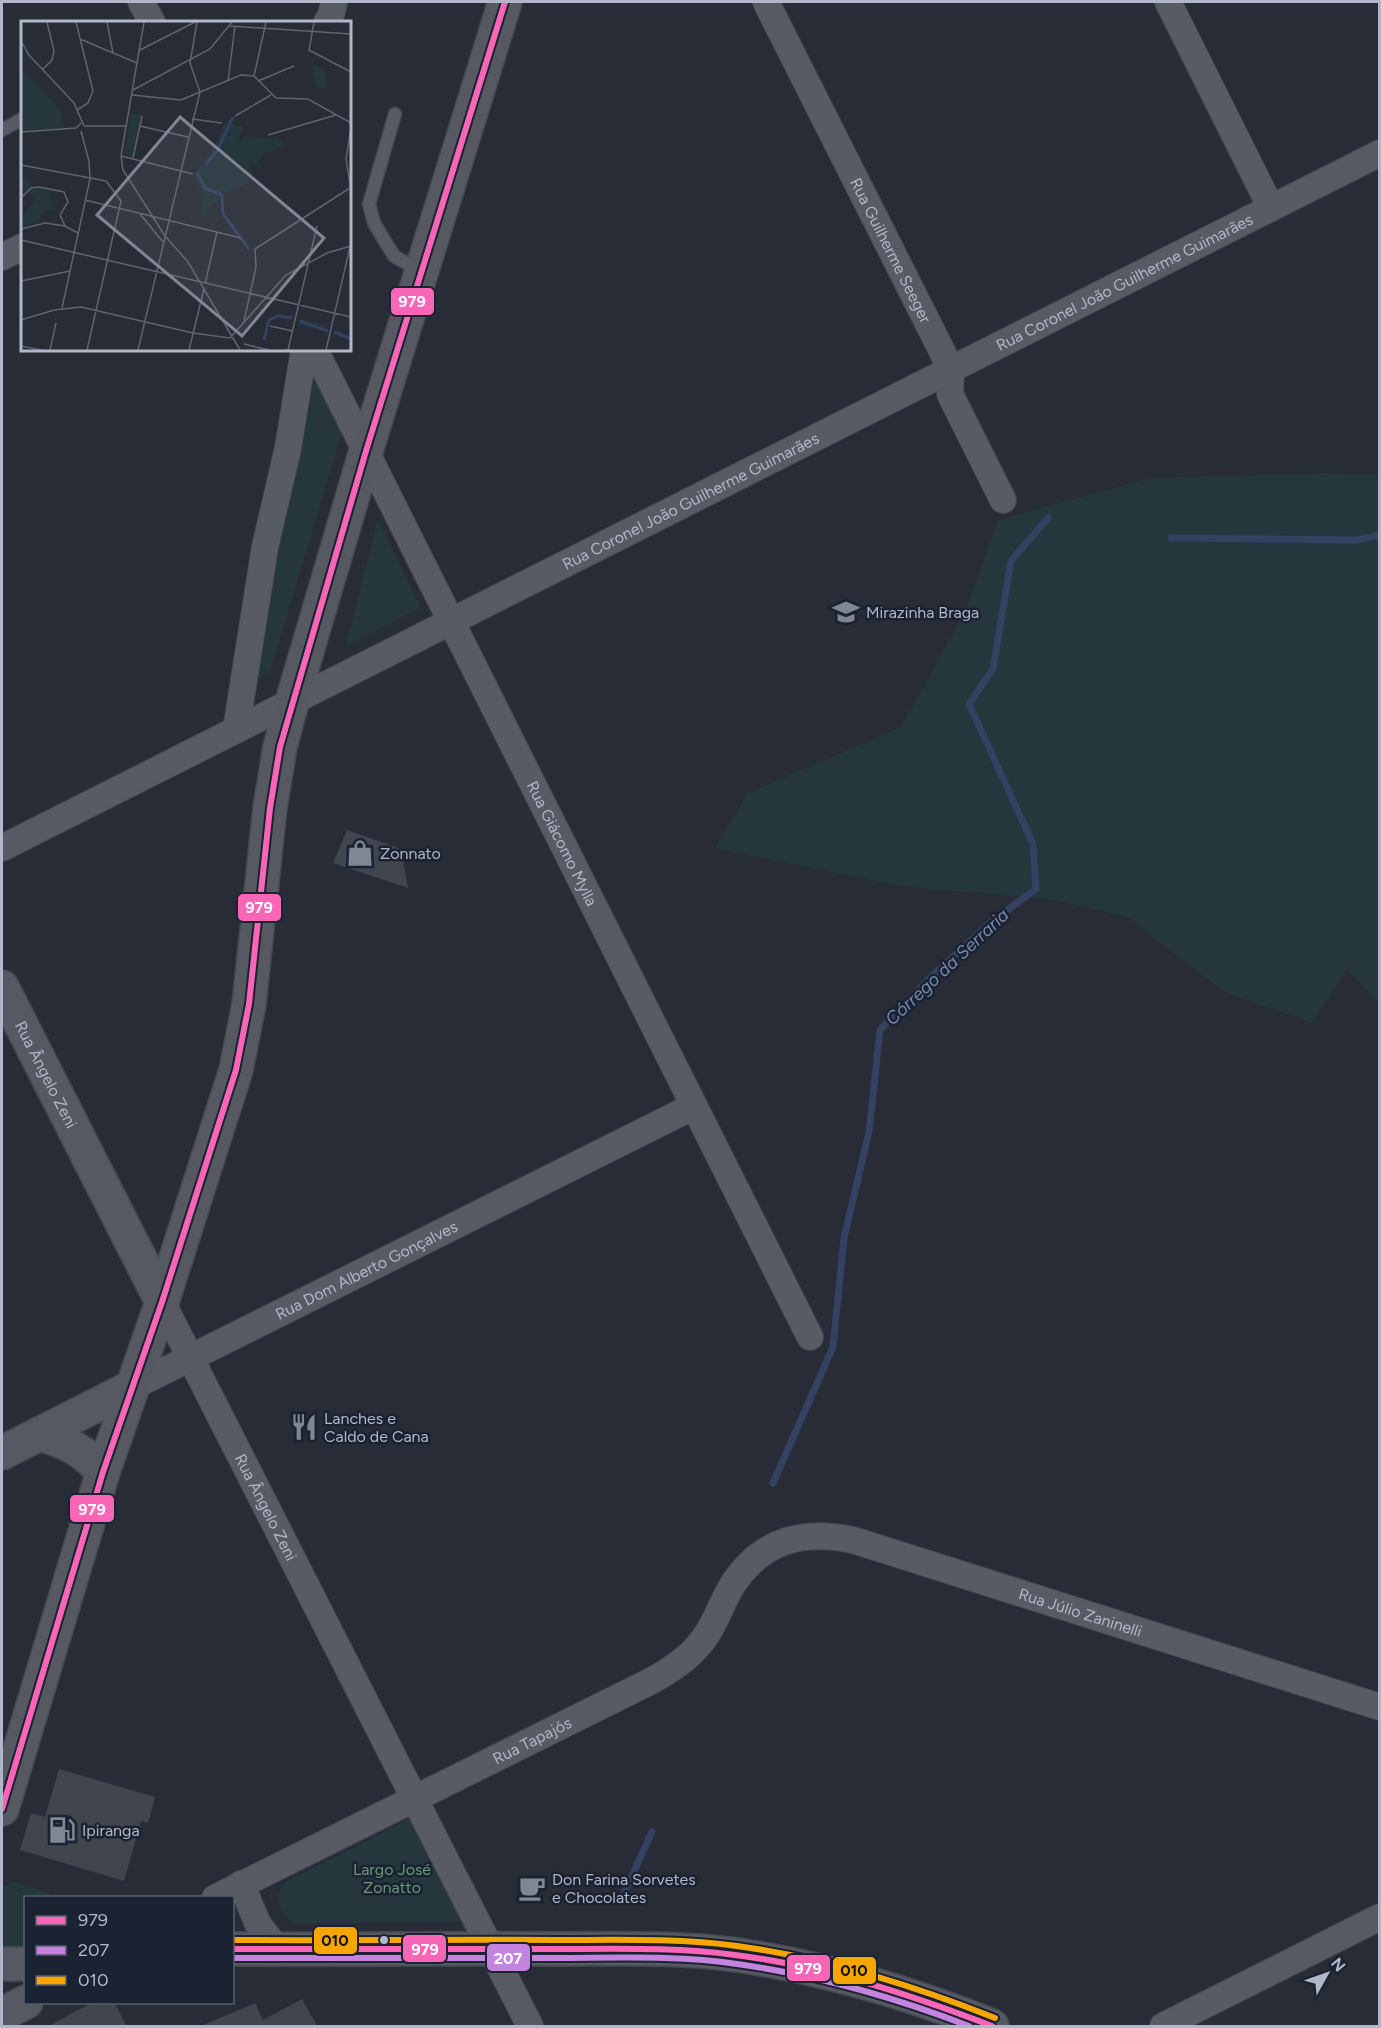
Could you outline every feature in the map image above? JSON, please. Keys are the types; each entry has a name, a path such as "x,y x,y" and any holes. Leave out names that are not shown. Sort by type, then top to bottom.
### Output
{"main road":[{"path":"2,1809 103,1472 162,1302 236,1070 250,993 270,808 280,747 366,451 505,2"},
{"name":"Rua Ângelo Zeni","path":"2,987 162,1302"},
{"name":"Rua Dom Alberto Gonçalves","path":"2,1453 132,1387"},
{"path":"39,1434 61,1440 78,1449 103,1472"},
{"path":"234,1949 491,1948 714,1952 761,1958 868,1983 992,2026"},
{"path":"2,1964 24,1964"},
{"path":"2,2014 24,2003"}],"street":[{"path":"141,2 151,21"},
{"path":"328,21 334,2"},
{"name":"Rua Guilherme Seeger","path":"766,2 951,369 950,394 1003,500"},
{"path":"1168,2 1271,208"},
{"name":"Rua Coronel João Guilherme Guimarães","path":"2,848 1380,153"},
{"path":"2,257 21,248"},
{"path":"236,730 265,548 288,448 304,351"},
{"name":"Rua Giácomo Mylla","path":"316,351 810,1337"},
{"name":"Rua Dom Alberto Gonçalves","path":"132,1387 694,1106"},
{"name":"Rua Ângelo Zeni","path":"162,1302 530,2026"},
{"name":"Rua Júlio Zaninelli","path":"778,1544 793,1538 812,1535 853,1540 1380,1707"},
{"name":"Rua Tapajós","path":"219,1896 669,1670 697,1647 707,1634 733,1585 745,1569 778,1544"},
{"path":"241,1884 258,1924 278,1950"},
{"path":"1163,2026 1380,1917"}],"lane":[{"path":"394,114 369,204 374,223 394,256 422,271"},
{"path":"2,130 21,120"}],"green space":[{"path":"311,369 342,432 271,670 251,684"},
{"path":"1323,473 1379,474 1379,1004 1347,969 1312,1023 1226,993 1127,917 1056,900 902,886 715,848 748,793 901,727 966,610 998,520 1150,478"},
{"path":"378,519 421,608 346,646"},
{"name":"Largo José Zonatto","path":"411,1818 464,1921 296,1924 281,1910 279,1893 287,1881"},
{"path":"15,1882 50,1893 52,1896 24,1896 24,1953 2,1953 2,1887"}],"building":[{"path":"347,830 401,849 408,888 333,863"},
{"name":"Ipiranga","path":"59,1769 155,1797 148,1823 141,1821 124,1881 20,1850 31,1813 45,1817"},
{"path":"302,1999 317,2026 201,2026 255,2003 263,2020"},
{"path":"89,2004 115,2004 127,2026 49,2026"}],"waterway":[{"name":"Córrego da Serraria","path":"773,1483 833,1347 844,1238 869,1132 880,1030 931,977 990,923 1036,889 1033,844 969,704 993,669 1011,561 1048,518"},
{"path":"1171,538 1357,540 1380,535"},
{"name":"Córrego da Serraria","path":"624,1893 652,1832"}],"transit line":[{"name":"979","path":"2,1809 103,1472 162,1302 236,1070 249,1004 270,808 280,747 366,451 505,2"},
{"name":"010","path":"234,1940 624,1940 714,1943 770,1951 836,1965 900,1984 995,2018"},
{"name":"979","path":"234,1949 622,1949 712,1952 768,1960 833,1974 897,1992 992,2026"},
{"name":"207","path":"234,1958 646,1958 714,1961 825,1981 912,2006 969,2026"}],"place":[{"name":"Mirazinha Braga","path":"846,612"},
{"name":"Zonnato","path":"360,853"},
{"name":"Lanches e Caldo de Cana","path":"304,1427"},
{"name":"Ipiranga","path":"62,1830"},
{"name":"Don Farina Sorvetes e Chocolates","path":"532,1888"}]}
